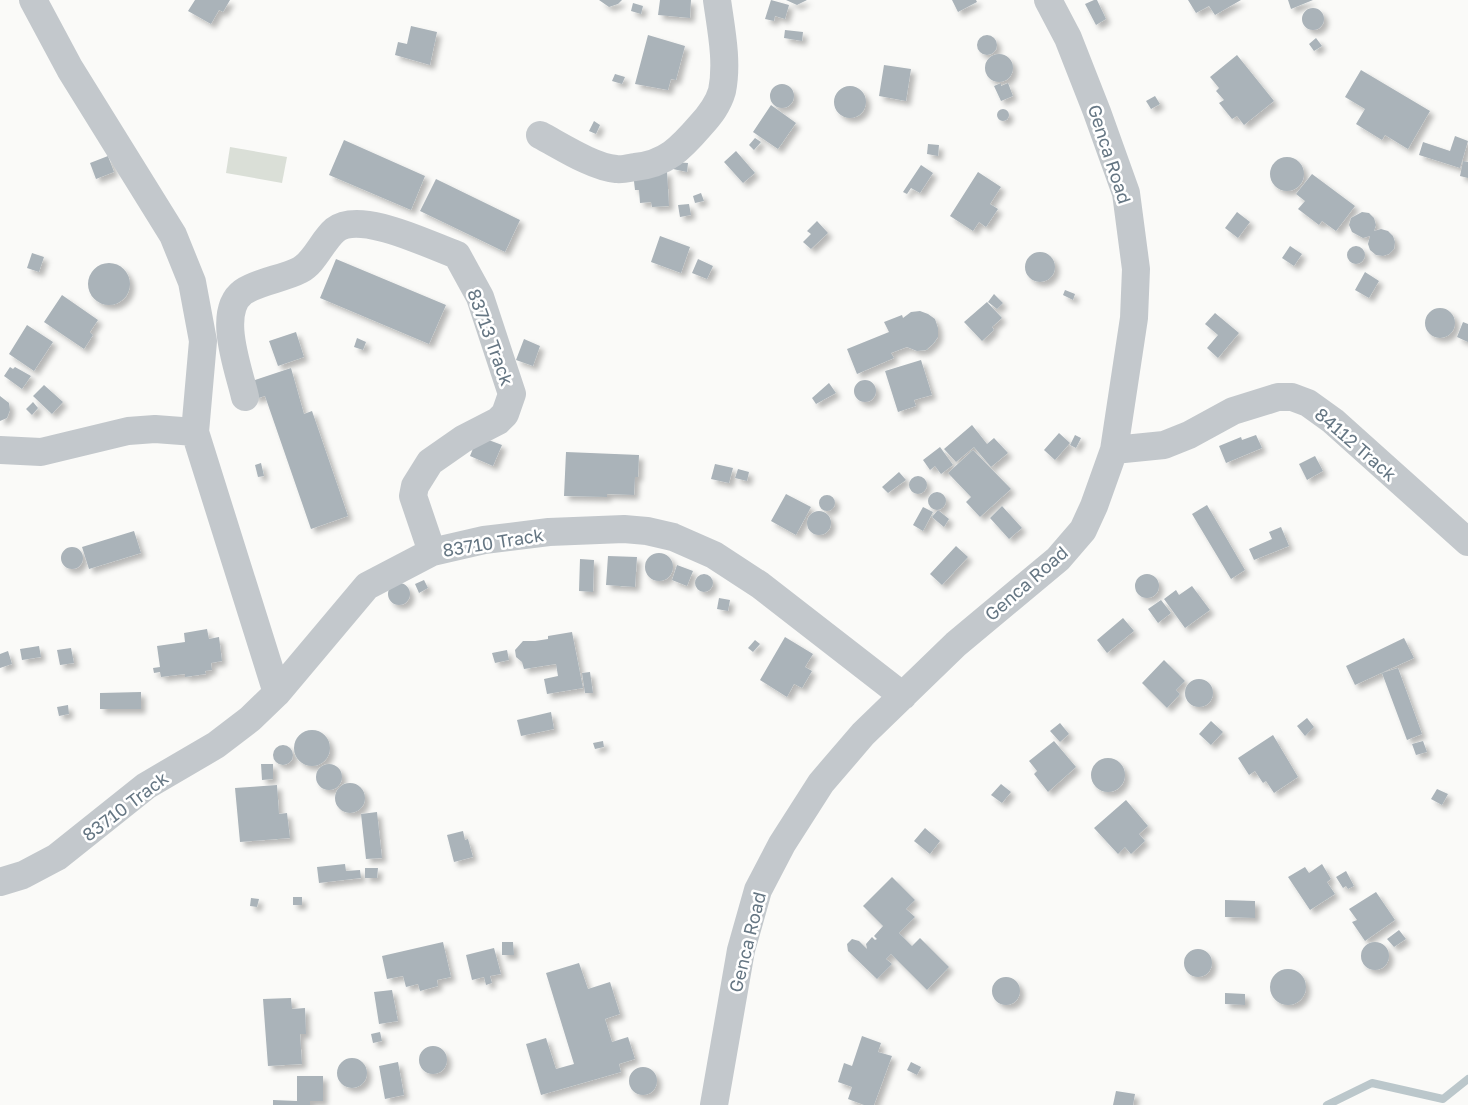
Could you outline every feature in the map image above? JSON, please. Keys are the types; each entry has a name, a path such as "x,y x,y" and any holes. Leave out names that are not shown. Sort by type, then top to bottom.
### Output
{"street":[{"path":"33,0 70,69 173,236 192,282 203,341 195,432 277,693"},
{"path":"540,135 590,160 616,169 659,163 676,153 712,112 718,104 722,92 724,79 722,37 716,0"},
{"name":"Genca Road","path":"714,1105 740,950 758,890 782,844 821,783 863,734 956,644 1058,559 1082,530 1094,506 1114,450 1134,318 1136,269 1126,193 1098,112 1068,38 1048,0"},
{"name":"83713 Track","path":"245,397 229,326 230,314 236,300 244,292 304,268 328,236 338,228 348,224 365,224 391,231 457,255 480,297 512,394 505,414 498,421 463,439 430,462 415,486 413,496 432,552"},
{"name":"84112 Track","path":"1114,450 1164,445 1189,435 1233,410 1278,397 1292,397 1308,403 1333,421 1467,540"},
{"path":"0,450 41,452 128,431 155,429 195,432"},
{"name":"83710 Track","path":"0,882 23,875 57,857 146,786 216,745 250,719 277,693 367,586 432,552 484,540 549,532 624,529 647,531 673,537 714,555 760,585 903,696"}],"shaded area":[{"path":"230,147 287,157 282,183 226,173"}],"building":[{"path":"195,0 230,0 223,12 219,10 211,24 188,11"},
{"path":"599,0 622,0 618,4 609,7"},
{"path":"660,0 691,0 690,18 658,15"},
{"path":"771,0 789,5 785,19 775,16 774,21 765,19"},
{"path":"786,0 807,0 797,5"},
{"path":"952,0 976,0 977,2 958,12"},
{"path":"1097,0 1106,19 1096,25 1085,4"},
{"path":"1188,0 1241,0 1215,15 1209,6 1196,13"},
{"path":"1288,0 1313,0 1291,9"},
{"path":"633,3 643,6 641,14 631,11"},
{"path":"1313,8 1321,11 1324,19 1321,27 1313,30 1305,27 1302,19 1305,11"},
{"path":"411,26 437,32 430,65 395,55 398,42 407,44"},
{"path":"785,30 803,32 802,41 784,38"},
{"path":"648,35 685,46 676,80 671,79 668,90 635,84"},
{"path":"987,35 994,38 997,45 994,52 987,55 980,52 977,45 980,38"},
{"path":"1316,38 1322,46 1314,51 1309,44"},
{"path":"999,54 1009,58 1013,68 1009,78 999,82 989,78 985,68 989,58"},
{"path":"1237,55 1274,101 1244,125 1237,116 1232,119 1219,103 1224,100 1216,91 1219,88 1210,77"},
{"path":"884,65 911,69 906,101 879,96"},
{"path":"1361,70 1430,111 1408,149 1385,135 1382,140 1356,124 1365,109 1345,97"},
{"path":"615,74 625,77 622,84 612,81"},
{"path":"1001,83 1001,86 1008,83 1013,96 1001,101 994,86"},
{"path":"782,84 791,87 794,96 791,105 782,108 773,105 770,96 773,87"},
{"path":"850,86 856,87 861,91 865,96 865,108 861,113 856,117 850,118 844,117 839,113 835,108 834,102 835,96 839,91 844,87"},
{"path":"1155,96 1160,104 1151,109 1146,101"},
{"path":"771,105 796,123 778,149 753,132"},
{"path":"1005,109 1008,110 1008,120 1001,121 998,120 997,113 998,110"},
{"path":"594,121 600,125 596,134 589,131"},
{"path":"1455,136 1468,141 1460,168 1419,155 1423,142 1450,151"},
{"path":"755,138 761,142 754,150 749,145"},
{"path":"344,140 425,176 411,210 329,175"},
{"path":"928,144 939,145 938,156 927,154"},
{"path":"736,151 755,173 743,183 724,162"},
{"path":"108,156 114,172 96,179 90,163"},
{"path":"1287,157 1294,158 1299,162 1303,167 1303,181 1299,186 1294,190 1287,191 1280,190 1275,186 1271,181 1270,174 1271,167 1275,162 1280,158"},
{"path":"1463,161 1468,162 1468,178 1460,176"},
{"path":"674,162 688,163 687,172 673,169"},
{"path":"921,165 933,173 920,193 911,188 907,194 903,192"},
{"path":"667,171 669,206 652,207 651,202 640,203 639,190 635,190 633,173"},
{"path":"978,172 1001,187 990,204 998,209 986,227 979,222 973,231 950,216"},
{"path":"1312,174 1355,206 1336,231 1322,221 1319,225 1298,209 1305,201 1296,194"},
{"path":"436,179 520,220 505,252 420,211"},
{"path":"701,193 704,201 695,203 693,196"},
{"path":"689,204 691,215 680,217 678,205"},
{"path":"1237,212 1250,222 1238,238 1225,228"},
{"path":"1362,212 1369,213 1374,218 1376,225 1374,231 1381,229 1388,231 1393,236 1395,242 1394,249 1389,254 1383,256 1376,255 1370,250 1368,244 1370,236 1363,238 1352,232 1349,225 1351,218"},
{"path":"817,221 828,233 811,249 803,242 811,234 807,231"},
{"path":"660,236 690,247 681,273 651,262"},
{"path":"1290,246 1302,254 1294,266 1282,258"},
{"path":"1356,246 1362,249 1365,255 1362,261 1356,264 1350,261 1347,255 1350,249"},
{"path":"1040,252 1051,256 1055,267 1051,278 1040,282 1029,278 1025,267 1029,256"},
{"path":"32,253 44,257 39,272 27,268"},
{"path":"336,259 446,305 429,344 320,298"},
{"path":"698,259 713,266 707,279 692,273"},
{"path":"113,263 121,266 127,272 130,284 127,296 121,302 105,305 97,302 91,296 88,280 91,272 97,266"},
{"path":"1365,272 1379,281 1369,298 1355,290"},
{"path":"1065,290 1075,294 1073,300 1063,295"},
{"path":"994,294 1003,303 997,309 988,302"},
{"path":"62,295 98,320 90,332 93,335 84,349 44,322"},
{"path":"987,302 1002,318 992,327 994,330 982,341 964,322"},
{"path":"1440,308 1451,312 1455,323 1451,334 1440,338 1429,334 1425,323 1429,312"},
{"path":"920,311 935,319 938,337 933,344 926,350 917,351 907,347 891,353 894,358 857,374 847,349 889,332 884,322 902,315 903,318 911,312"},
{"path":"1215,313 1239,333 1218,358 1207,348 1218,335 1205,324"},
{"path":"1463,322 1468,324 1468,342 1457,337"},
{"path":"27,325 53,342 34,371 9,354"},
{"path":"296,332 304,357 278,366 269,341"},
{"path":"357,338 366,342 363,350 354,347"},
{"path":"524,339 540,346 533,366 516,360"},
{"path":"921,360 932,395 914,400 916,406 898,412 885,371"},
{"path":"10,367 13,369 15,367 31,376 22,389 4,376"},
{"path":"291,368 304,414 312,411 348,516 311,529 265,396 255,399 249,382"},
{"path":"865,380 873,383 876,391 873,399 865,402 857,399 854,391 857,383"},
{"path":"829,383 836,393 816,404 812,398"},
{"path":"44,385 63,402 52,414 33,396"},
{"path":"0,396 9,403 10,410 7,418 0,421"},
{"path":"33,402 38,408 32,415 26,409"},
{"path":"972,425 987,444 994,438 1008,453 991,467 974,447 956,462 944,449"},
{"path":"1059,433 1070,443 1055,460 1044,450"},
{"path":"1075,435 1081,438 1076,448 1070,445"},
{"path":"1256,435 1262,448 1226,463 1219,446 1241,437 1242,440"},
{"path":"478,436 502,445 493,466 470,456"},
{"path":"940,447 953,465 941,474 935,466 930,470 923,460"},
{"path":"973,450 1011,489 980,517 966,502 971,497 948,473"},
{"path":"566,452 639,455 638,477 635,477 634,495 607,494 607,497 564,496"},
{"path":"1315,456 1323,471 1307,480 1299,464"},
{"path":"261,463 264,476 258,477 255,465"},
{"path":"715,464 733,468 729,483 711,479"},
{"path":"738,469 749,472 747,481 735,478"},
{"path":"899,472 906,480 888,493 882,487"},
{"path":"918,476 924,479 927,485 924,491 918,494 912,491 909,485 912,479"},
{"path":"937,492 943,495 946,501 943,507 937,510 931,507 928,501 931,495"},
{"path":"786,494 811,507 796,535 771,521"},
{"path":"824,495 830,495 835,500 833,509 824,511 819,506 819,500"},
{"path":"1207,505 1245,570 1231,579 1192,514"},
{"path":"1002,506 1022,528 1009,539 990,518"},
{"path":"923,507 933,512 923,531 913,525"},
{"path":"938,510 949,519 944,527 932,517"},
{"path":"819,511 828,514 831,523 828,532 819,535 810,532 807,523 810,514"},
{"path":"1281,527 1289,546 1254,560 1249,549 1272,539 1269,532"},
{"path":"134,531 141,553 89,569 82,547"},
{"path":"956,546 968,557 942,585 930,574"},
{"path":"72,547 80,550 83,558 80,566 72,569 64,566 61,558 64,550"},
{"path":"659,553 669,557 673,567 669,577 659,581 649,577 645,567 649,557"},
{"path":"608,556 637,557 635,587 606,585"},
{"path":"580,559 594,560 593,592 579,591"},
{"path":"677,565 693,571 687,586 672,580"},
{"path":"704,574 710,577 713,583 710,589 704,592 698,589 695,583 698,577"},
{"path":"1147,574 1152,575 1158,581 1158,591 1152,597 1147,598 1142,597 1136,591 1135,586 1136,581 1142,575"},
{"path":"424,580 428,588 419,593 415,584"},
{"path":"399,583 407,586 410,594 407,602 399,605 391,602 388,594 391,586"},
{"path":"1192,586 1210,610 1185,628 1164,599 1176,590 1179,595"},
{"path":"719,598 730,600 728,611 717,609"},
{"path":"1161,600 1171,613 1158,623 1148,609"},
{"path":"1123,618 1134,631 1107,653 1097,640"},
{"path":"207,629 209,639 219,637 222,661 211,663 212,670 205,671 206,674 185,677 185,674 161,677 160,672 154,673 153,668 160,667 157,646 185,642 184,633"},
{"path":"572,632 583,688 547,694 544,679 558,676 556,664 524,669 522,662 516,657 515,650 523,641 548,639 548,636"},
{"path":"785,637 813,654 805,667 812,671 802,688 794,684 787,697 760,680"},
{"path":"1404,638 1414,658 1355,685 1346,666"},
{"path":"755,640 760,644 753,652 748,648"},
{"path":"39,646 41,657 22,660 20,649"},
{"path":"71,648 74,663 60,665 57,650"},
{"path":"507,650 509,660 495,663 492,653"},
{"path":"8,651 12,664 0,668 0,654"},
{"path":"1164,660 1185,681 1176,690 1180,694 1167,708 1142,683"},
{"path":"1398,668 1422,734 1407,740 1382,673"},
{"path":"590,672 593,693 585,693 582,673"},
{"path":"1199,679 1209,683 1213,693 1209,703 1199,707 1189,703 1185,693 1189,683"},
{"path":"141,692 141,709 100,709 100,693"},
{"path":"68,705 69,714 59,716 57,707"},
{"path":"551,712 554,729 521,736 517,720"},
{"path":"1307,718 1314,727 1305,736 1297,726"},
{"path":"1211,721 1223,732 1211,745 1199,734"},
{"path":"1060,723 1069,734 1060,742 1050,731"},
{"path":"312,730 319,731 325,735 329,741 329,755 325,761 319,765 312,766 305,765 299,761 295,755 294,748 295,741 299,735 305,731"},
{"path":"1273,735 1298,777 1274,793 1266,781 1263,783 1255,771 1249,775 1238,758"},
{"path":"603,741 604,747 595,749 593,743"},
{"path":"1054,741 1076,767 1048,792 1034,774 1037,771 1029,761"},
{"path":"1423,741 1427,752 1416,755 1412,744"},
{"path":"279,745 287,745 293,751 293,759 287,765 279,765 273,759 273,751"},
{"path":"1108,758 1115,759 1120,763 1124,768 1124,782 1120,787 1115,791 1108,792 1101,791 1096,787 1092,782 1091,775 1092,768 1096,763 1101,759"},
{"path":"261,764 273,764 273,779 262,780"},
{"path":"329,764 338,768 342,777 338,786 329,790 320,786 316,777 320,768"},
{"path":"350,783 361,787 365,798 361,809 350,813 339,809 335,798 339,787"},
{"path":"1001,784 1011,792 1002,803 991,795"},
{"path":"277,785 279,814 287,813 290,838 240,842 235,788"},
{"path":"1437,789 1448,794 1442,805 1431,799"},
{"path":"1126,800 1148,826 1139,834 1145,841 1131,854 1125,847 1118,854 1094,828"},
{"path":"377,812 382,858 366,859 361,814"},
{"path":"925,828 940,841 930,854 914,841"},
{"path":"463,831 465,840 468,839 473,857 454,862 447,835"},
{"path":"345,864 346,871 360,870 361,878 319,883 317,867"},
{"path":"1322,864 1331,879 1327,882 1335,894 1310,910 1288,877 1305,867 1309,873"},
{"path":"365,868 378,868 377,878 365,878"},
{"path":"1346,871 1354,886 1348,889 1346,886 1343,888 1336,877"},
{"path":"892,877 915,900 906,909 915,917 899,933 912,946 920,938 949,967 927,990 891,954 886,959 892,964 877,979 848,951 847,944 852,939 859,941 867,949 866,944 872,937 875,940 877,939 874,936 883,926 863,906"},
{"path":"1376,892 1395,920 1365,941 1352,922 1357,920 1349,909"},
{"path":"293,897 302,897 302,905 293,905"},
{"path":"251,898 259,899 257,907 250,906"},
{"path":"1225,900 1255,901 1255,918 1225,917"},
{"path":"1399,930 1406,939 1394,947 1387,939"},
{"path":"443,942 451,977 437,980 438,986 420,991 418,984 406,987 403,976 387,979 382,956"},
{"path":"502,942 513,942 514,955 502,955"},
{"path":"1375,942 1385,946 1389,956 1385,966 1375,970 1365,966 1361,956 1365,946"},
{"path":"494,948 501,974 490,976 492,983 486,985 484,977 472,980 466,955"},
{"path":"1198,949 1208,953 1212,963 1208,973 1198,977 1188,973 1184,963 1188,953"},
{"path":"579,963 588,989 610,982 620,1014 605,1019 612,1042 628,1037 635,1059 619,1064 621,1072 541,1095 526,1044 546,1038 556,1069 574,1064 546,973"},
{"path":"1288,969 1295,970 1301,974 1305,980 1305,994 1301,1000 1295,1004 1288,1005 1281,1004 1275,1000 1271,994 1270,987 1271,980 1275,974 1281,970"},
{"path":"1006,977 1016,981 1020,991 1016,1001 1006,1005 996,1001 992,991 996,981"},
{"path":"392,990 398,1021 379,1024 374,992"},
{"path":"1225,993 1245,994 1245,1005 1225,1004"},
{"path":"291,998 292,1009 305,1008 306,1034 300,1034 302,1064 268,1066 263,999"},
{"path":"380,1032 382,1041 373,1043 371,1034"},
{"path":"862,1036 881,1043 878,1052 892,1056 874,1105 864,1105 848,1099 852,1087 838,1082 844,1063 852,1066"},
{"path":"433,1046 443,1050 447,1060 443,1070 433,1074 423,1070 419,1060 423,1050"},
{"path":"352,1058 362,1063 367,1073 362,1083 352,1088 342,1083 337,1073 342,1063"},
{"path":"398,1062 404,1095 385,1099 379,1066"},
{"path":"911,1062 921,1067 917,1075 907,1070"},
{"path":"643,1067 653,1071 657,1081 653,1091 643,1095 633,1091 629,1081 633,1071"},
{"path":"297,1076 323,1076 323,1101 310,1101 310,1105 273,1105 273,1100 297,1101"},
{"path":"1116,1091 1135,1094 1133,1105 1113,1105"}],"waterway":[{"path":"1327,1105 1372,1083 1443,1099 1468,1079"}]}
